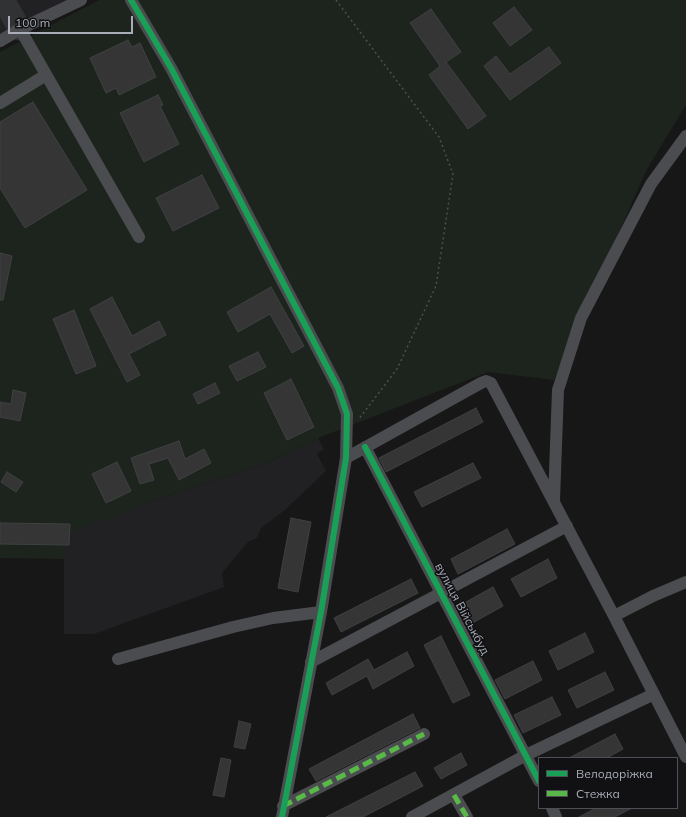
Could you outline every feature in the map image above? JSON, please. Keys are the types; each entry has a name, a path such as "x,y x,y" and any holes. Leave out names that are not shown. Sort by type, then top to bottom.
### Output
{"street":[{"path":"0,41 20,29 81,0"},
{"path":"131,0 171,68 338,388 347,414 346,458 321,612 282,812"},
{"path":"20,29 139,237"},
{"path":"0,103 46,75"},
{"path":"554,501 558,390 581,318 651,184 686,136"},
{"path":"346,458 481,383 486,381 491,383 614,616 686,758"},
{"name":"вулиця Військбуд","path":"366,447 538,779"},
{"path":"311,662 567,526"},
{"path":"614,616 653,596 686,582"},
{"path":"118,658 273,618 321,612"},
{"path":"412,817 526,755 654,694"},
{"path":"282,812 424,734"},
{"path":"454,795 467,817"}],"path":[{"path":"336,0 438,137 453,174 436,286 397,369 347,434"}],"shaded area":[{"path":"0,0 79,0 0,48"},
{"path":"99,0 686,0 686,105 647,169 554,380 488,372 318,438 271,461 180,491 65,535 64,559 0,558 0,52"},
{"path":"318,438 324,449 317,454 326,471 285,510 261,528 257,538 248,542 222,573 224,587 94,634 64,634 64,535 180,491 271,461"}],"building":[{"path":"514,7 532,30 510,46 493,23"},
{"path":"431,9 461,52 446,62 486,116 468,129 429,75 440,66 410,23"},
{"path":"128,40 132,47 140,43 156,77 119,95 116,88 106,93 90,58"},
{"path":"549,47 561,63 510,100 484,66 496,56 510,74"},
{"path":"158,95 163,105 160,106 179,144 144,162 120,113"},
{"path":"33,102 87,190 25,228 0,188 0,122"},
{"path":"202,175 219,208 173,231 156,198"},
{"path":"0,253 12,256 3,300 0,300"},
{"path":"271,287 304,346 292,353 270,314 238,332 227,312"},
{"path":"112,297 132,336 159,321 166,335 129,354 140,375 127,382 90,309"},
{"path":"74,310 96,366 76,374 53,319"},
{"path":"258,352 266,367 237,381 229,366"},
{"path":"291,379 314,427 287,440 264,393"},
{"path":"215,383 220,393 198,404 193,394"},
{"path":"13,390 26,393 20,421 0,417 0,402 11,404"},
{"path":"476,408 483,422 386,472 379,458"},
{"path":"179,441 185,459 204,449 211,463 179,480 168,458 149,464 154,480 140,484 131,458"},
{"path":"117,462 131,491 106,503 92,474"},
{"path":"473,463 481,478 422,507 414,492"},
{"path":"7,472 23,482 16,492 1,482"},
{"path":"291,518 311,522 298,592 278,588"},
{"path":"0,523 70,524 69,545 0,544"},
{"path":"507,529 515,544 458,574 451,559"},
{"path":"548,559 557,578 521,597 511,579"},
{"path":"411,579 418,593 341,632 334,618"},
{"path":"493,587 503,606 467,626 457,607"},
{"path":"585,633 594,652 558,670 549,651"},
{"path":"441,636 470,695 453,703 424,645"},
{"path":"407,652 414,666 373,689 367,676 332,695 326,683 368,659 374,670"},
{"path":"533,661 542,680 505,699 495,680"},
{"path":"605,672 614,690 577,708 568,690"},
{"path":"552,697 561,715 523,733 514,715"},
{"path":"413,714 420,728 316,781 309,769"},
{"path":"239,721 251,724 245,749 234,747"},
{"path":"615,734 623,749 609,757 571,757"},
{"path":"461,753 467,765 441,779 434,768"},
{"path":"221,758 231,760 224,797 213,795"},
{"path":"415,772 423,786 363,817 326,817"},
{"path":"594,809 630,809 615,817 579,817"}],"taxiway":[{"path":"3,0 20,29"}],"marked path":[{"path":"283,806 424,734"},
{"path":"454,795 467,817"}],"cycle path":[{"path":"131,0 171,68 338,388 347,414 346,458 321,612 282,817"},
{"path":"365,447 538,779"}]}
